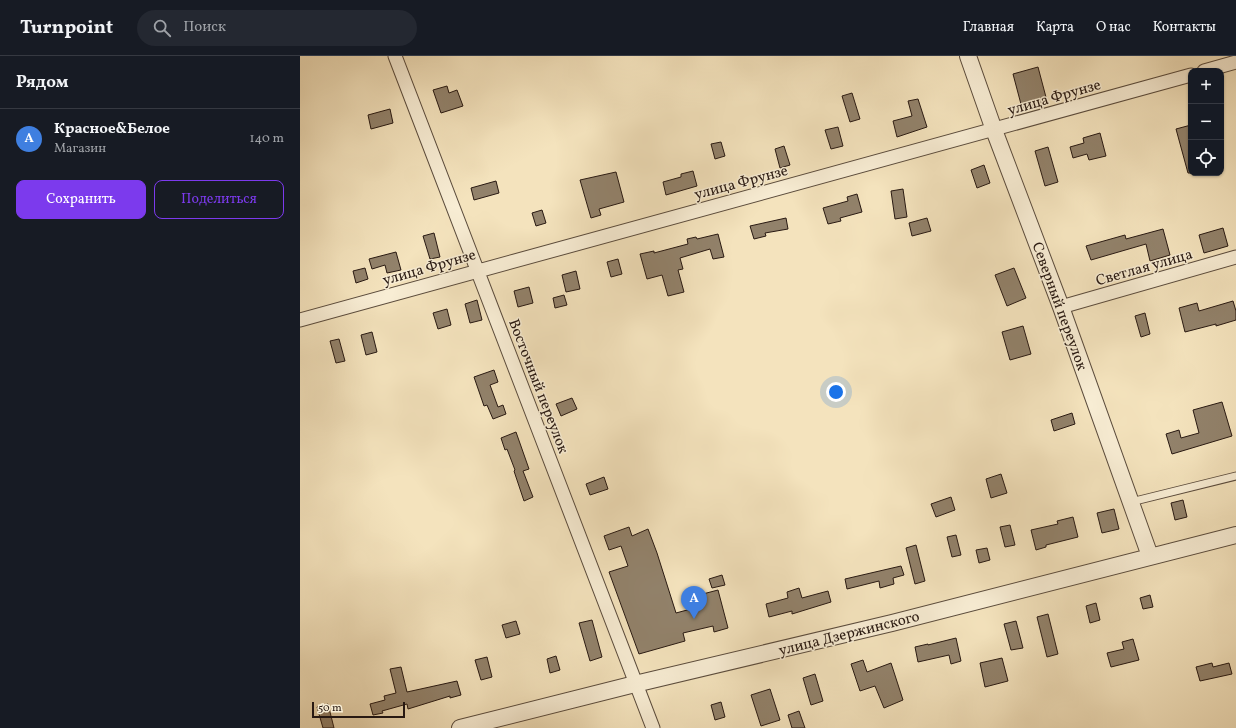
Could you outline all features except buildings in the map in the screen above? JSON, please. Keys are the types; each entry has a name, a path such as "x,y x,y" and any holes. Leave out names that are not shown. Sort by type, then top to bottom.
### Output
{"street":[{"name":"Восточный переулок","path":"395,56 653,728"},
{"name":"Северный переулок","path":"968,56 994,130 1061,307 1150,556"},
{"path":"1215,68 1236,62"},
{"name":"улица Фрунзе","path":"300,320 477,270 1188,76"},
{"name":"Светлая улица","path":"1061,307 1236,257"},
{"name":"улица Дзержинского","path":"460,728 635,684 892,623 1236,535"}],"lane":[{"path":"1131,502 1236,476"}],"place":[{"name":"Красное&Белое","path":"694,619"}]}
